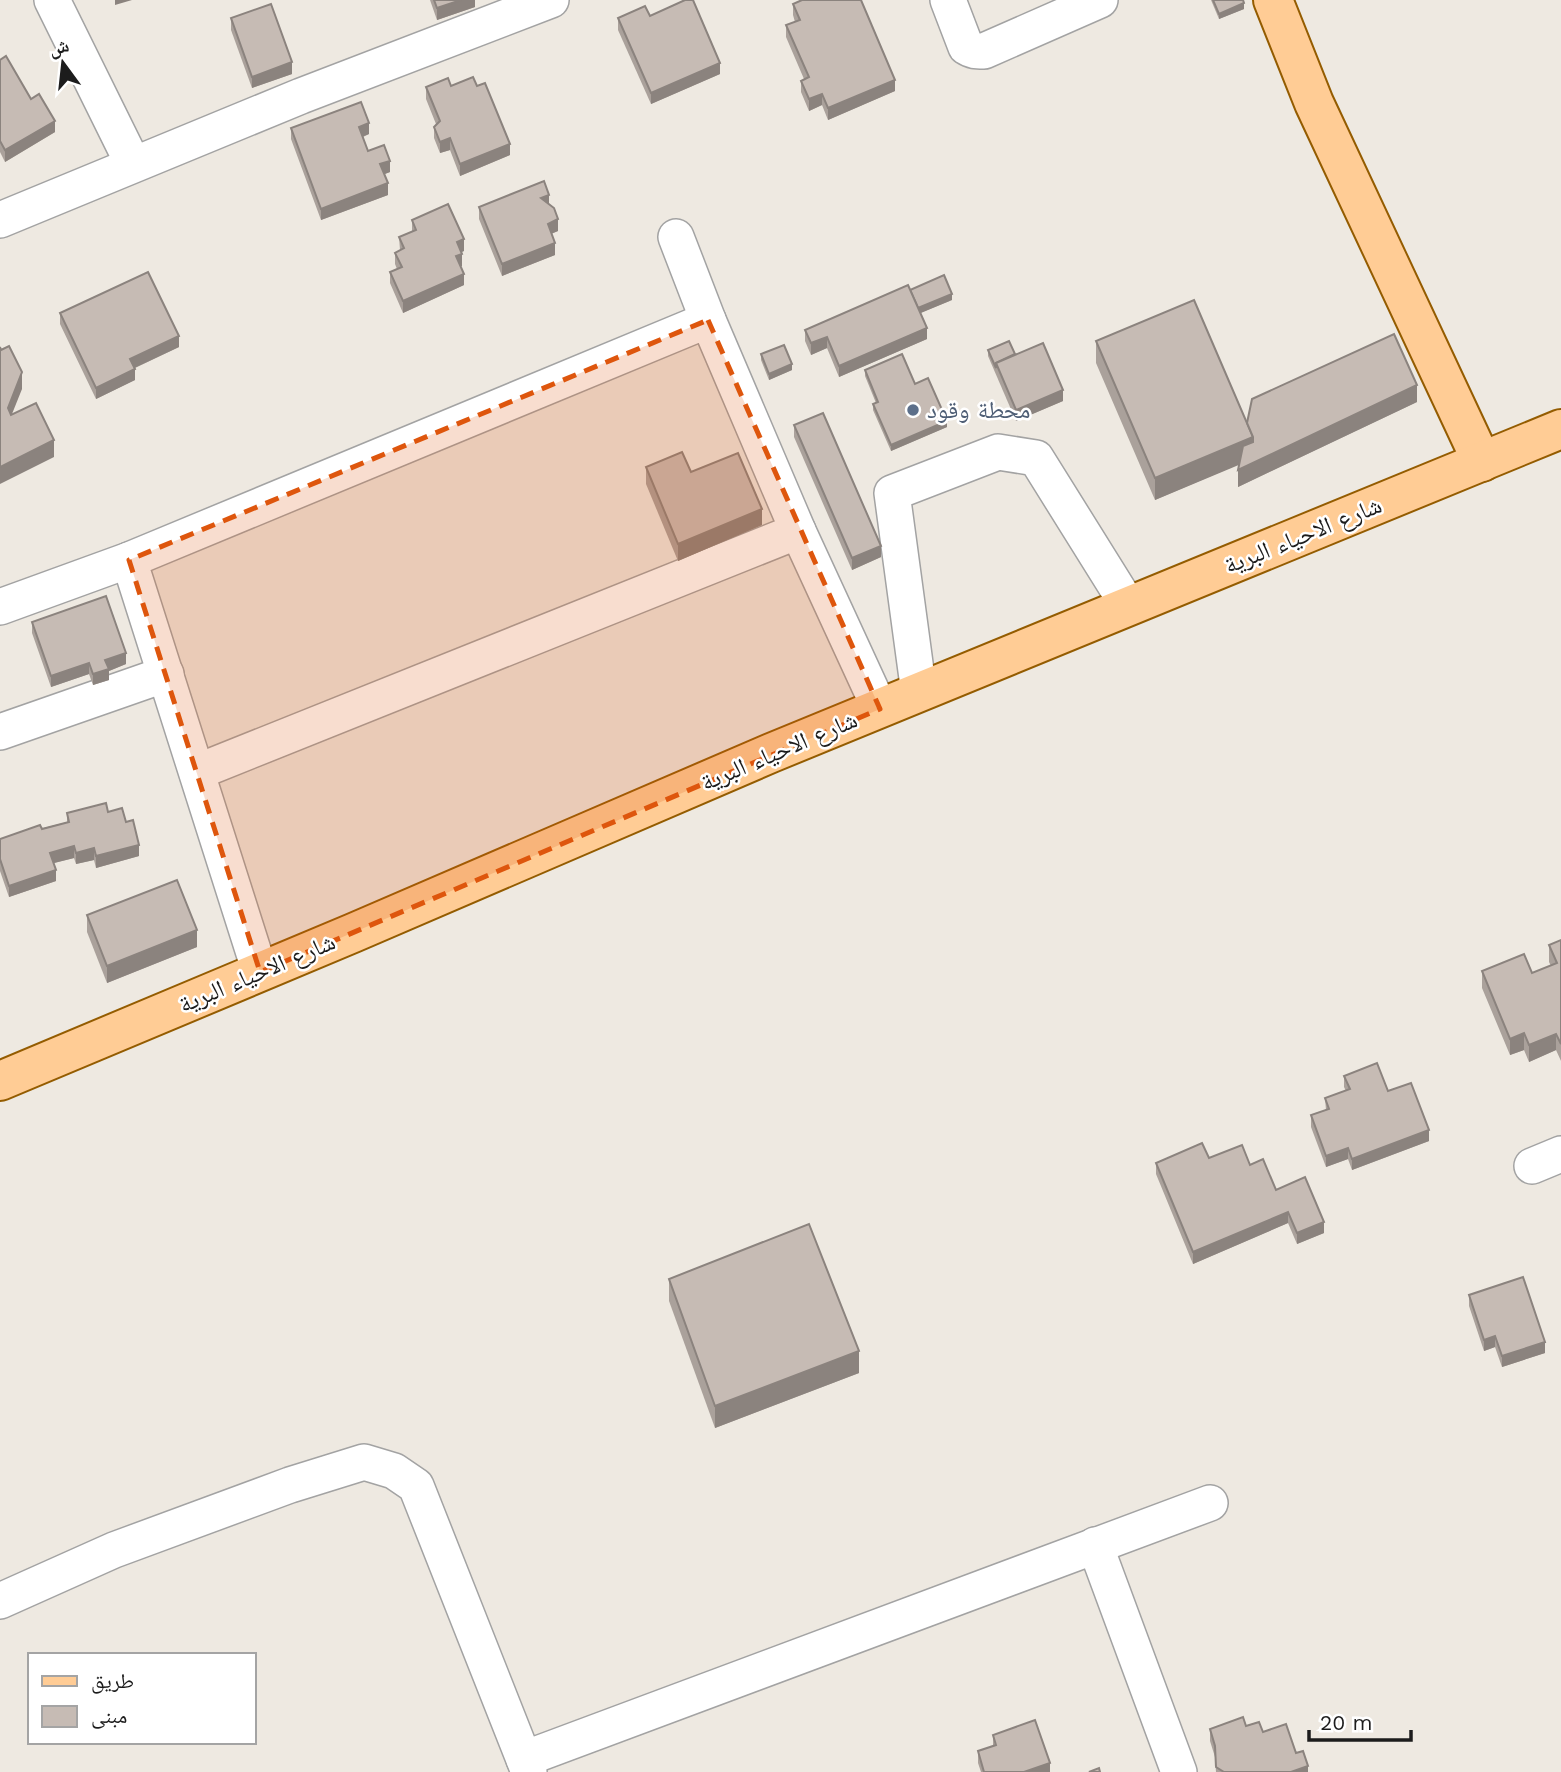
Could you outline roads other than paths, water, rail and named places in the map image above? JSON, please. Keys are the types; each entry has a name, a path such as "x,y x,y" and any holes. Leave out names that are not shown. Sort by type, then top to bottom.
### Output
{"main road":[{"path":"1282,2 1314,103 1482,462"},
{"name":"شارع الاحياء البرية","path":"0,1081 771,753 1561,429"}],"street":[{"path":"52,0 133,164"},
{"path":"0,220 301,96 551,0"},
{"path":"948,0 966,47 971,51 984,51 1100,0"},
{"path":"676,237 708,320 798,531 880,709"},
{"path":"0,607 130,560 708,320"},
{"path":"919,693 892,493 998,452 1036,458 1129,607"},
{"path":"197,772 798,531"},
{"path":"130,560 260,972"},
{"path":"0,732 166,674"},
{"path":"0,1601 114,1550 289,1485 364,1462 394,1471 416,1486 526,1766 1210,1503"},
{"path":"1095,1545 1179,1772"}],"place":[{"name":"محطة وقود","path":"913,410"}]}
